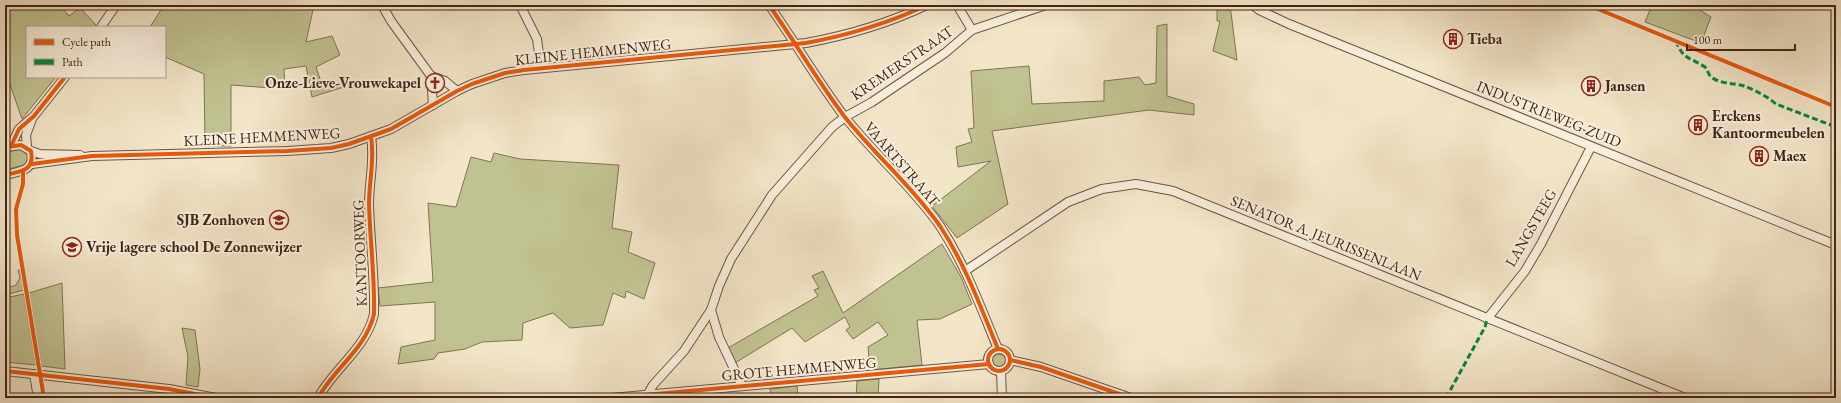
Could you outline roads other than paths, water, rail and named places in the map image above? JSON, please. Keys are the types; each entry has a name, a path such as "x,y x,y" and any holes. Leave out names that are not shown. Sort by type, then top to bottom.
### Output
{"street":[{"path":"102,26 116,5"},
{"path":"382,5 391,22 431,76 445,81 457,91"},
{"path":"520,5 537,39 541,68"},
{"name":"VAARTSTRAAT","path":"769,5 845,117 873,150 917,196 940,227 965,271 998,350"},
{"name":"KLEINE HEMMENWEG","path":"8,147 21,144 40,154 92,156 317,149 349,144 391,129 457,91 505,73 541,68 796,44 845,36 887,23 927,5"},
{"name":"KREMERSTRAAT","path":"957,5 972,30"},
{"name":"KREMERSTRAAT","path":"648,394 653,385 684,351 711,310 719,286 731,259 772,194 832,127 845,117 872,102 939,57 972,30 1046,5"},
{"name":"INDUSTRIEWEG-ZUID","path":"1253,5 1259,10 1289,24 1836,245"},
{"path":"431,76 432,105"},
{"path":"8,147 19,129 34,116 64,78"},
{"path":"32,164 26,135 34,116"},
{"name":"KANTOORWEG","path":"318,398 364,339 371,325 374,314 369,198 373,151 371,137"},
{"name":"LANGSTEEG","path":"1487,319 1525,271 1541,244 1591,146"},
{"name":"KLEINE HEMMENWEG","path":"5,175 28,168 32,164 92,156"},
{"name":"SENATOR A. JEURISSENLAAN","path":"965,271 1068,202 1102,189 1136,184 1173,191 1685,398"},
{"path":"711,310 719,338 742,386"},
{"path":"1010,360 1007,368 1001,371 992,369 989,364 990,354 998,350 1005,351 1010,360 1041,367 1131,398"},
{"name":"GROTE HEMMENWEG","path":"611,398 989,364"},
{"path":"5,371 170,389 216,398"},
{"path":"1001,371 1002,398"},
{"path":"34,374 38,398"}],"place":[{"name":"Tieba","path":"1453,39"},
{"name":"Onze-Lieve-Vrouwekapel","path":"435,83"},
{"name":"Jansen","path":"1591,86"},
{"name":"Erckens Kantoormeubelen","path":"1698,125"},
{"name":"Maex","path":"1759,156"},
{"name":"SJB Zonhoven","path":"279,220"},
{"name":"Vrije lagere school De Zonnewijzer","path":"72,247"}]}
